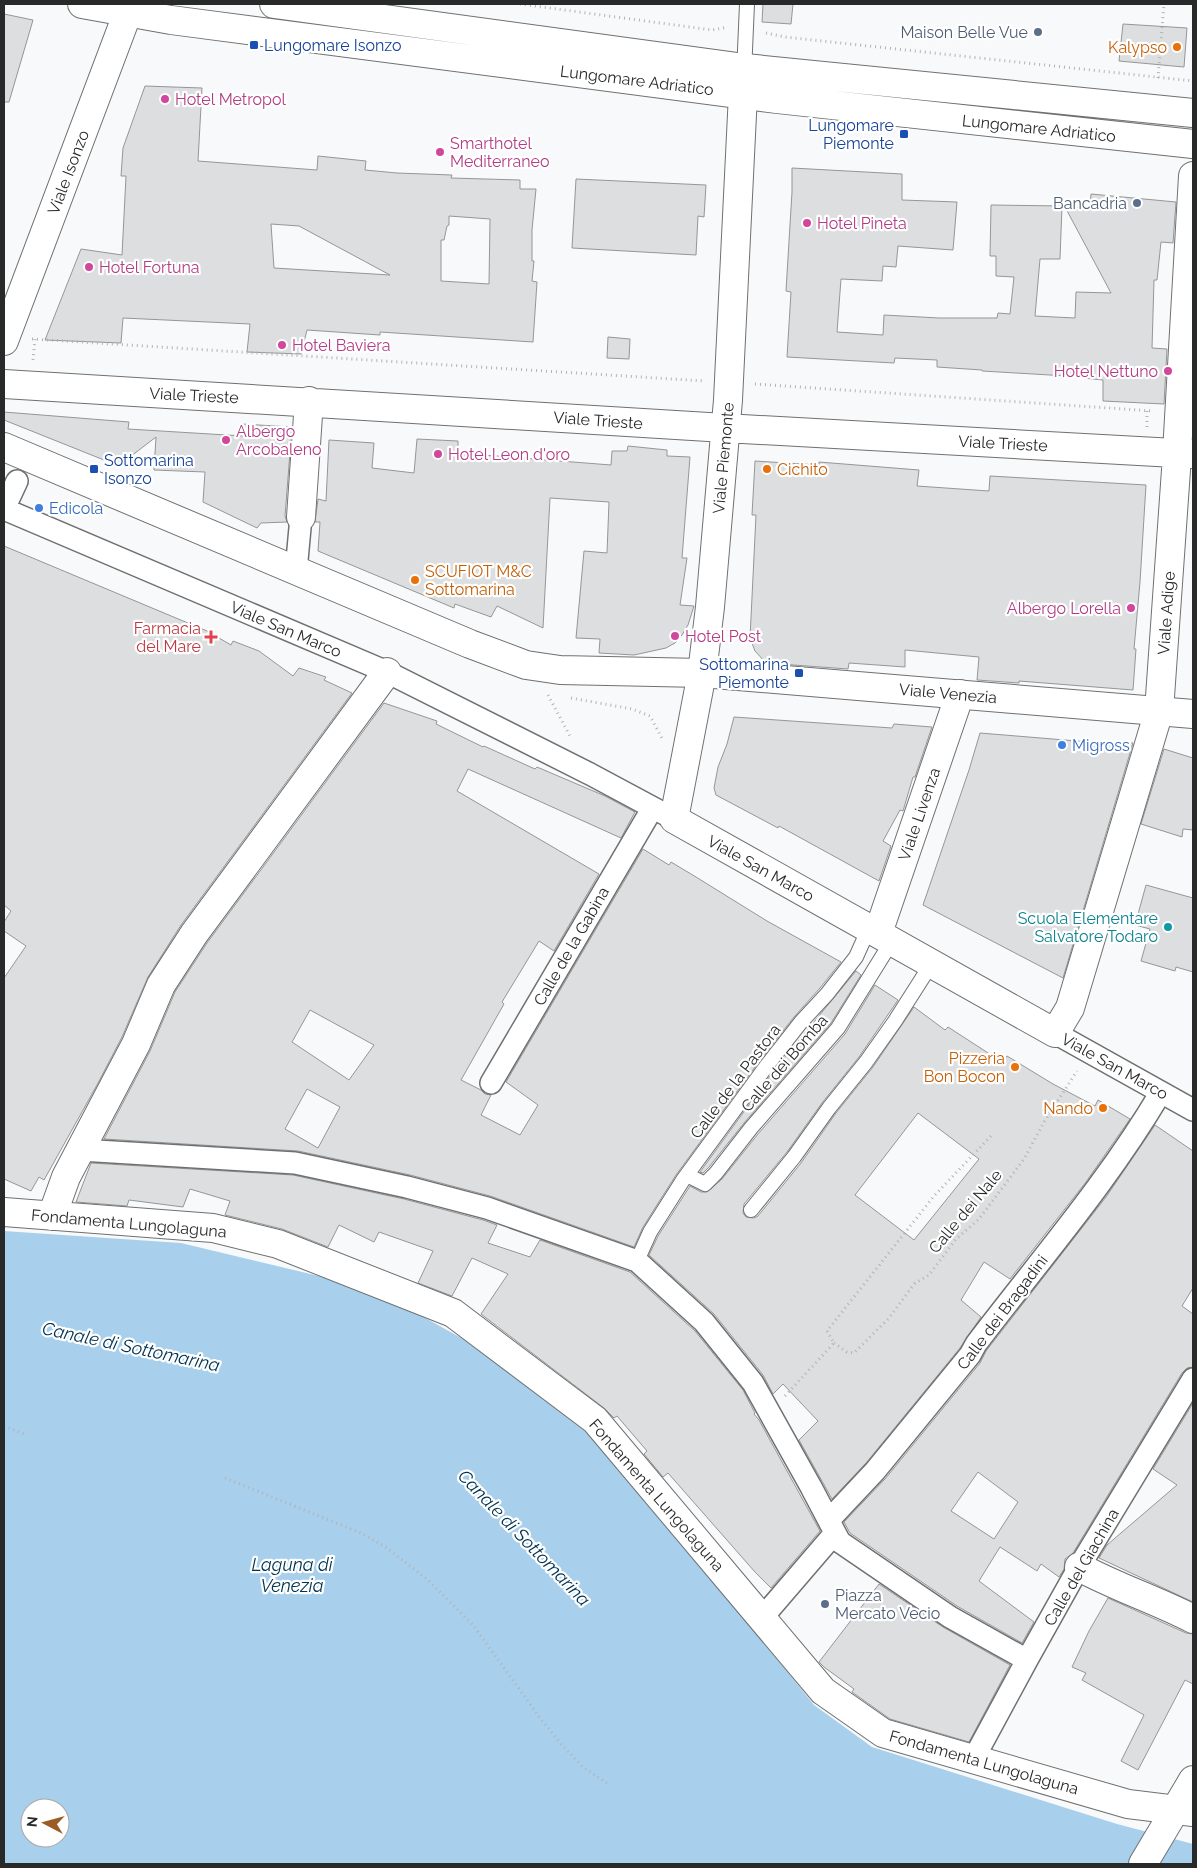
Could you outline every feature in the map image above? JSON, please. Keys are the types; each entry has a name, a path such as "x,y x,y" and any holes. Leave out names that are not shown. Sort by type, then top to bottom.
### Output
{"street":[{"name":"Lungomare Adriatico","path":"82,4 130,8 744,81 1193,144"},
{"name":"Lungomare Adriatico","path":"274,4 744,81 1193,113"},
{"name":"Viale Isonzo","path":"14,340 130,8"},
{"name":"Viale Piemonte","path":"663,814 702,673 710,607 729,382 744,81"},
{"name":"Viale Adige","path":"1055,1033 1070,1008 1159,711 1185,453 1193,176"},
{"name":"Viale Trieste","path":"4,384 310,401 725,428 1185,453"},
{"path":"296,571 310,401"},
{"path":"4,447 526,666 560,670 702,673"},
{"name":"Viale San Marco","path":"17,481 4,509 388,672 590,774 1193,1110"},
{"path":"52,1216 66,1177 136,1044 161,985 194,934 388,672"},
{"name":"Viale Venezia","path":"702,673 1193,714"},
{"name":"Viale Livenza","path":"880,934 960,694"},
{"name":"Calle de la Gabina","path":"491,1084 663,814"},
{"name":"Calle dei Bragadini","path":"762,1618 874,1471 970,1355 976,1344 1102,1182 1140,1128 1161,1092"},
{"path":"80,1150 295,1163 407,1187 488,1208 637,1261 704,1322 753,1383 840,1542 950,1617 1027,1660"},
{"name":"Fondamenta Lungolaguna","path":"4,1212 213,1228 269,1242 453,1313 595,1420 823,1691 882,1733 1128,1804 1185,1811"},
{"name":"Calle del Giachina","path":"974,1758 1079,1567 1193,1379"},
{"path":"1079,1567 1110,1583 1193,1619"},
{"path":"1143,1864 1162,1835 1185,1811 1193,1780"}],"lane":[{"path":"744,81 747,4"},
{"name":"Calle de la Pastora","path":"637,1261 650,1232 687,1175 773,1057 801,1022 827,994 856,956 880,934"},
{"name":"Calle dei Bomba","path":"687,1175 705,1184 838,1028 880,934"},
{"path":"751,1210 794,1157 828,1108 866,1062 896,1021 932,963"}],"path":[{"path":"520,4 712,30 728,27"},
{"path":"1158,78 1164,4"},
{"path":"761,30 770,35 785,37 1193,81"},
{"path":"14,340 729,382 1161,412"},
{"path":"555,694 546,692 590,774"},
{"path":"564,696 582,701 632,709 650,716 663,739 662,747"},
{"name":"Calle dei Nale","path":"991,1136 934,1196 827,1331 834,1343 847,1352 854,1353 889,1318 914,1283 929,1275 956,1240 979,1219 1024,1159 1044,1122 1089,1052"},
{"path":"770,1413 834,1343"},
{"path":"4,1426 27,1435"},
{"path":"225,1478 361,1533 387,1548 428,1580 473,1625 540,1718 562,1745 582,1766 608,1784"}],"water":[{"name":"Laguna di Venezia","path":"4,1231 181,1243 373,1289 492,1355 612,1453 814,1705 872,1747 1117,1824 1193,1844 1193,1864 4,1864"}],"building":[{"path":"763,4 793,4 791,24 762,22"},
{"path":"4,14 33,20 9,102 4,102"},
{"path":"1123,24 1187,28 1184,67 1119,61"},
{"path":"145,86 202,88 198,161 317,170 318,156 366,161 365,170 452,175 451,178 520,180 520,189 536,189 532,230 532,261 534,261 532,281 537,282 533,342 380,332 380,335 307,330 301,354 247,352 250,324 123,318 121,343 45,340 81,249 122,255 126,176 121,176 123,148","holes":["449,216 490,219 489,284 441,281 441,240 444,240 447,226 449,225","271,224 299,226 390,275 274,268"]},
{"path":"792,168 902,174 902,200 957,202 953,250 898,246 896,267 883,266 882,281 841,279 837,332 883,335 884,315 939,318 997,318 998,313 1010,314 1014,277 996,276 996,256 990,256 991,205 1062,206 1060,259 1040,259 1035,316 1075,318 1076,292 1111,293 1065,207 1090,207 1091,194 1176,202 1173,243 1161,242 1157,280 1154,280 1152,348 1167,349 1164,404 1103,401 1103,380 1084,377 937,367 937,360 895,358 894,363 787,357 791,292 786,291"},
{"path":"576,179 706,185 704,217 698,216 696,255 572,248"},
{"path":"608,337 630,339 629,359 607,358"},
{"path":"4,412 129,422 128,429 243,436 242,424 292,427 285,516 287,522 261,523 257,528 203,502 205,472 154,470 156,437 122,463 114,464 4,420"},
{"path":"417,439 458,441 458,453 611,465 612,451 627,451 628,446 667,450 667,456 690,457 682,558 687,558 680,605 694,606 688,625 682,635 675,643 666,648 634,655 599,653 600,639 576,638 584,551 607,553 609,502 550,498 543,628 497,606 491,617 455,604 454,608 318,551 320,522 315,522 318,499 326,501 329,440 374,443 372,468 414,473"},
{"path":"755,461 819,465 819,462 919,470 917,486 989,491 990,476 1146,485 1134,649 1136,649 1133,690 1019,681 1019,683 977,680 979,657 905,650 905,667 849,663 848,669 766,663 755,651 750,638 756,515 752,515"},
{"path":"4,546 207,631 231,645 233,641 259,651 293,676 299,668 326,677 324,680 352,693 181,925 148,977 122,1037 44,1180 39,1177 31,1191 4,1179 4,978 26,946 4,931 4,922 11,911 4,905"},
{"path":"384,703 437,721 436,724 483,747 535,769 537,767 605,796 635,812 621,838 468,769 457,791 599,874 554,951 539,941 502,1002 504,1004 461,1080 485,1094 491,1095 481,1115 520,1135 538,1105 506,1082 643,849 669,865 671,862 767,921 841,962 761,1059 676,1175 643,1227 634,1247 490,1196 410,1175 298,1151 104,1139 150,1051 175,992 207,943","holes":["310,1010 374,1045 349,1080 292,1042","307,1089 340,1107 318,1148 285,1129"]},
{"path":"734,717 892,728 894,724 932,727 915,777 913,777 903,811 900,810 883,841 891,846 879,881 779,826 778,828 716,795 714,788 718,767 727,744"},
{"path":"980,733 1089,742 1133,743 1063,978 923,905"},
{"path":"1164,749 1193,758 1193,830 1183,829 1182,837 1141,824"},
{"name":"Scuola Elementare Salvatore Todaro","path":"1146,885 1193,898 1193,972 1176,967 1175,971 1141,961 1150,929 1135,925"},
{"path":"856,971 861,975 831,1023 744,1123 709,1167 703,1173 700,1172 775,1069"},
{"path":"875,985 898,1000 859,1057 822,1103 787,1152 744,1204 743,1213 746,1217 754,1218 758,1216 801,1163 836,1113 873,1067 914,1007 945,1030 948,1027 1002,1062 1007,1056 1053,1084 1095,1106 1098,1100 1130,1119 1086,1182 1010,1279 984,1262 961,1300 981,1317 960,1348 866,1463 832,1499 799,1440 818,1421 783,1384 773,1394 763,1375 714,1314 649,1255 658,1236 690,1186 701,1192 707,1192 722,1179 758,1134 845,1034","holes":["918,1113 979,1159 914,1240 855,1195"]},
{"path":"1155,1125 1193,1151 1193,1288 1182,1306 1193,1314 1193,1367 1187,1368 1182,1373 1073,1553 1065,1559 1064,1569 1059,1577 1041,1564 1037,1571 1000,1547 979,1581 1034,1622 1022,1643 957,1606 850,1533 844,1522 885,1479 980,1363 986,1351 1106,1197","holes":["978,1472 1018,1502 994,1539 951,1511"]},
{"path":"91,1163 293,1175 404,1199 483,1220 497,1225 488,1243 530,1257 540,1240 630,1272 695,1331 743,1390 754,1414 820,1531 771,1588 668,1473 663,1477 644,1454 647,1451 617,1416 614,1418 604,1408 481,1314 508,1274 472,1258 452,1296 418,1283 433,1251 379,1232 374,1242 339,1225 328,1247 282,1229 225,1215 230,1201 190,1189 183,1207 129,1200 127,1206 76,1202"},
{"path":"1193,1403 1193,1602 1099,1558 1107,1545 1177,1485 1153,1469"},
{"path":"879,1584 943,1627 1010,1665 969,1742 890,1719 852,1692 854,1689 819,1662"},
{"path":"1108,1598 1186,1633 1193,1634 1193,1684 1185,1680 1138,1770 1121,1761 1144,1715 1082,1680 1086,1673 1072,1667 1089,1631"}],"place":[{"name":"Maison Belle Vue","path":"1038,32"},
{"name":"Lungomare Isonzo","path":"254,45"},
{"name":"Kalypso","path":"1177,47"},
{"name":"Hotel Metropol","path":"165,99"},
{"name":"Lungomare Piemonte","path":"904,134"},
{"name":"Smarthotel Mediterraneo","path":"440,152"},
{"name":"Bancadria","path":"1137,203"},
{"name":"Hotel Pineta","path":"807,223"},
{"name":"Hotel Fortuna","path":"89,267"},
{"name":"Hotel Baviera","path":"282,345"},
{"name":"Hotel Nettuno","path":"1168,371"},
{"name":"Albergo Arcobaleno","path":"226,440"},
{"name":"Hotel Leon d'oro","path":"438,454"},
{"name":"Sottomarina Isonzo","path":"94,469"},
{"name":"Cichito","path":"767,469"},
{"name":"Edicola","path":"39,508"},
{"name":"SCUFIOT M&C Sottomarina","path":"415,580"},
{"name":"Albergo Lorella","path":"1131,608"},
{"name":"Hotel Post","path":"675,636"},
{"name":"Farmacia del Mare","path":"211,637"},
{"name":"Sottomarina Piemonte","path":"799,673"},
{"name":"Migross","path":"1062,745"},
{"name":"Scuola Elementare Salvatore Todaro","path":"1168,927"},
{"name":"Pizzeria Bon Bocon","path":"1015,1067"},
{"name":"Nando","path":"1103,1108"},
{"name":"Piazza Mercato Vecio","path":"825,1604"}],"water label":[{"name":"Canale di Sottomarina","path":"131,1347"},
{"name":"Canale di Sottomarina","path":"524,1538"}]}
